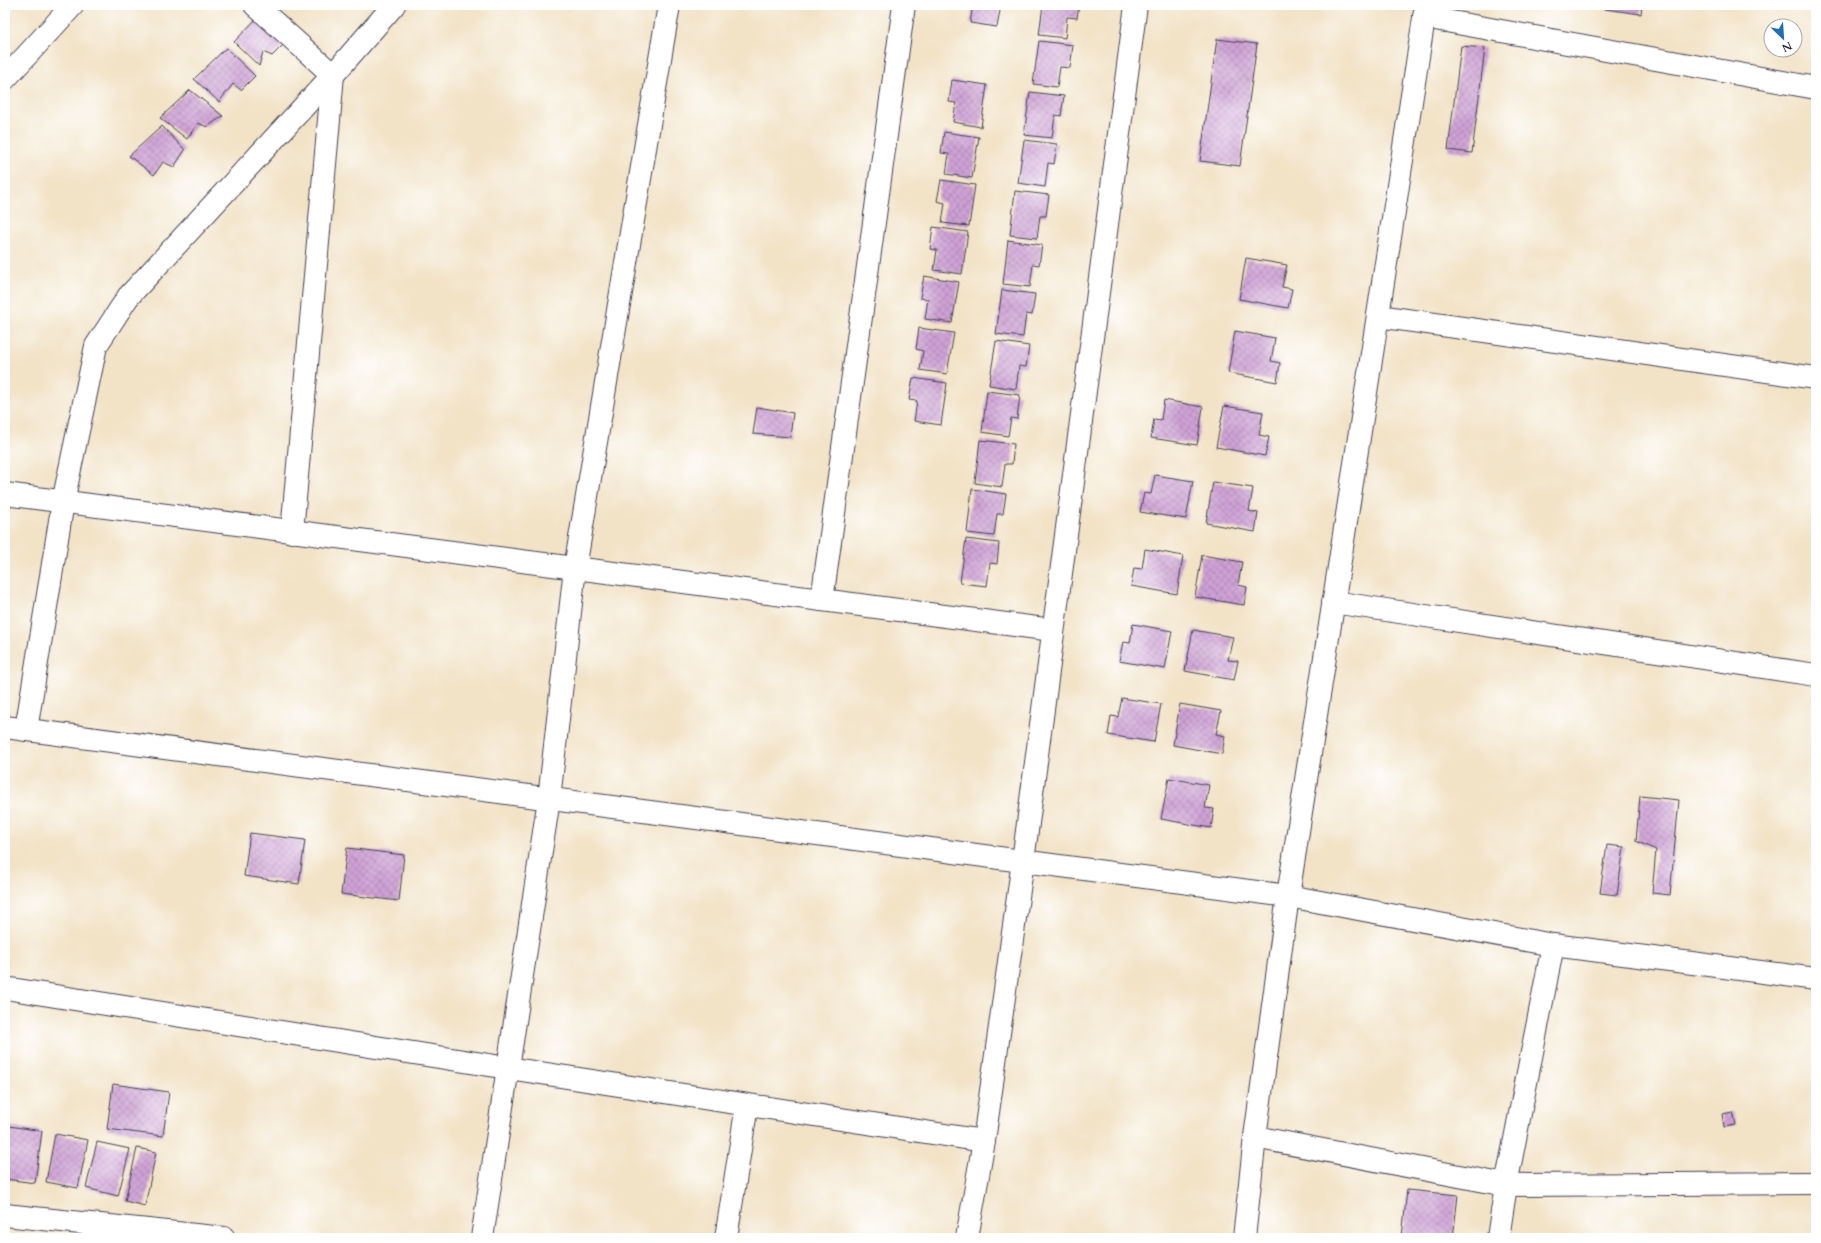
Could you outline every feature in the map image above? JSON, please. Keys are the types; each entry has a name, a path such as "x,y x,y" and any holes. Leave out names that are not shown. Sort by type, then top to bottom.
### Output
{"street":[{"path":"5,79 73,5"},
{"path":"255,5 333,75"},
{"path":"394,5 333,75 128,297 96,346 15,729 1288,896 1553,945 1816,979"},
{"path":"482,1238 549,799 575,568 669,5"},
{"path":"822,600 904,5"},
{"path":"967,1238 984,1141 1023,861 1136,5"},
{"path":"1244,1238 1255,1137 1288,896 1425,11 1816,88"},
{"path":"292,532 333,75"},
{"path":"1378,316 1816,378"},
{"path":"5,494 1053,630"},
{"path":"1333,602 1816,675"},
{"path":"1498,1238 1506,1185 1553,945"},
{"path":"5,988 508,1068 984,1141"},
{"path":"726,1238 746,1105"},
{"path":"1255,1137 1506,1185 1816,1182"},
{"path":"5,1215 201,1237 224,1238"}],"building":[{"path":"973,5 1001,5 997,27 970,23"},
{"path":"1043,5 1079,5 1077,18 1067,17 1065,38 1039,35"},
{"path":"1605,5 1642,5 1641,14 1605,9"},
{"path":"258,17 287,41 272,56 263,52 259,66 234,42"},
{"path":"1217,39 1257,44 1240,166 1200,161"},
{"path":"1039,41 1073,45 1070,68 1060,67 1057,87 1033,84"},
{"path":"1461,46 1485,48 1472,153 1448,150"},
{"path":"226,48 255,76 241,90 233,84 219,102 194,79"},
{"path":"952,80 987,85 981,127 953,122 956,103 949,102"},
{"path":"190,90 223,116 207,127 198,123 187,139 160,118"},
{"path":"1030,92 1064,96 1061,116 1055,115 1052,138 1024,135"},
{"path":"162,126 185,150 174,167 163,162 154,175 129,156"},
{"path":"944,132 979,137 972,178 946,174 949,154 941,153"},
{"path":"1024,140 1057,144 1054,164 1048,163 1045,187 1018,183"},
{"path":"941,180 975,185 969,226 942,223 945,203 937,201"},
{"path":"1015,191 1049,195 1046,216 1040,216 1037,238 1010,235"},
{"path":"933,227 968,232 962,274 934,270 937,250 930,249"},
{"path":"1008,240 1042,245 1039,265 1033,264 1030,287 1003,284"},
{"path":"1246,258 1287,265 1282,287 1292,289 1288,308 1239,299"},
{"path":"924,276 959,282 952,323 925,319 928,299 920,298"},
{"path":"1002,290 1035,294 1032,315 1026,314 1023,337 996,334"},
{"path":"919,328 954,333 947,374 920,370 923,351 916,349"},
{"path":"1235,331 1275,338 1271,361 1280,363 1277,382 1228,373"},
{"path":"996,341 1029,346 1026,367 1019,366 1016,389 989,385"},
{"path":"913,378 947,383 941,425 914,421 917,401 909,400"},
{"path":"987,391 1020,395 1017,419 1011,418 1008,436 982,432"},
{"path":"1164,400 1203,407 1197,445 1151,438 1154,419 1161,420"},
{"path":"1224,406 1263,412 1259,435 1269,437 1265,456 1216,447"},
{"path":"757,407 793,413 790,437 753,434"},
{"path":"980,440 1014,444 1012,464 1005,464 1002,487 975,483"},
{"path":"1155,475 1193,481 1186,519 1140,512 1144,493 1151,494"},
{"path":"1213,482 1253,488 1249,511 1258,513 1255,532 1206,523"},
{"path":"972,489 1006,494 1003,514 997,514 994,536 967,533"},
{"path":"966,539 999,543 997,564 990,563 987,586 960,583"},
{"path":"1145,549 1183,556 1177,594 1131,586 1134,568 1142,569"},
{"path":"1202,555 1242,562 1238,585 1247,587 1244,605 1195,597"},
{"path":"1133,624 1172,631 1165,669 1119,661 1123,642 1130,643"},
{"path":"1193,630 1233,637 1228,660 1238,661 1234,680 1185,671"},
{"path":"1122,698 1161,704 1154,742 1108,735 1111,716 1118,717"},
{"path":"1180,704 1221,711 1216,734 1225,736 1222,754 1173,745"},
{"path":"1169,778 1209,785 1205,808 1214,809 1211,828 1161,819"},
{"path":"1640,796 1679,800 1670,895 1652,893 1656,850 1636,841"},
{"path":"250,833 305,840 299,884 244,876"},
{"path":"1607,845 1624,847 1617,895 1600,893"},
{"path":"347,848 404,855 399,901 341,894"},
{"path":"113,1084 169,1092 163,1136 107,1129"},
{"path":"1733,1112 1736,1125 1724,1127 1722,1114"},
{"path":"9,1126 42,1131 35,1183 5,1179 5,1156"},
{"path":"55,1134 88,1140 78,1188 46,1182"},
{"path":"97,1142 130,1149 118,1196 86,1188"},
{"path":"137,1148 156,1152 145,1206 125,1201"},
{"path":"1407,1190 1458,1195 1453,1238 1402,1237"}]}
